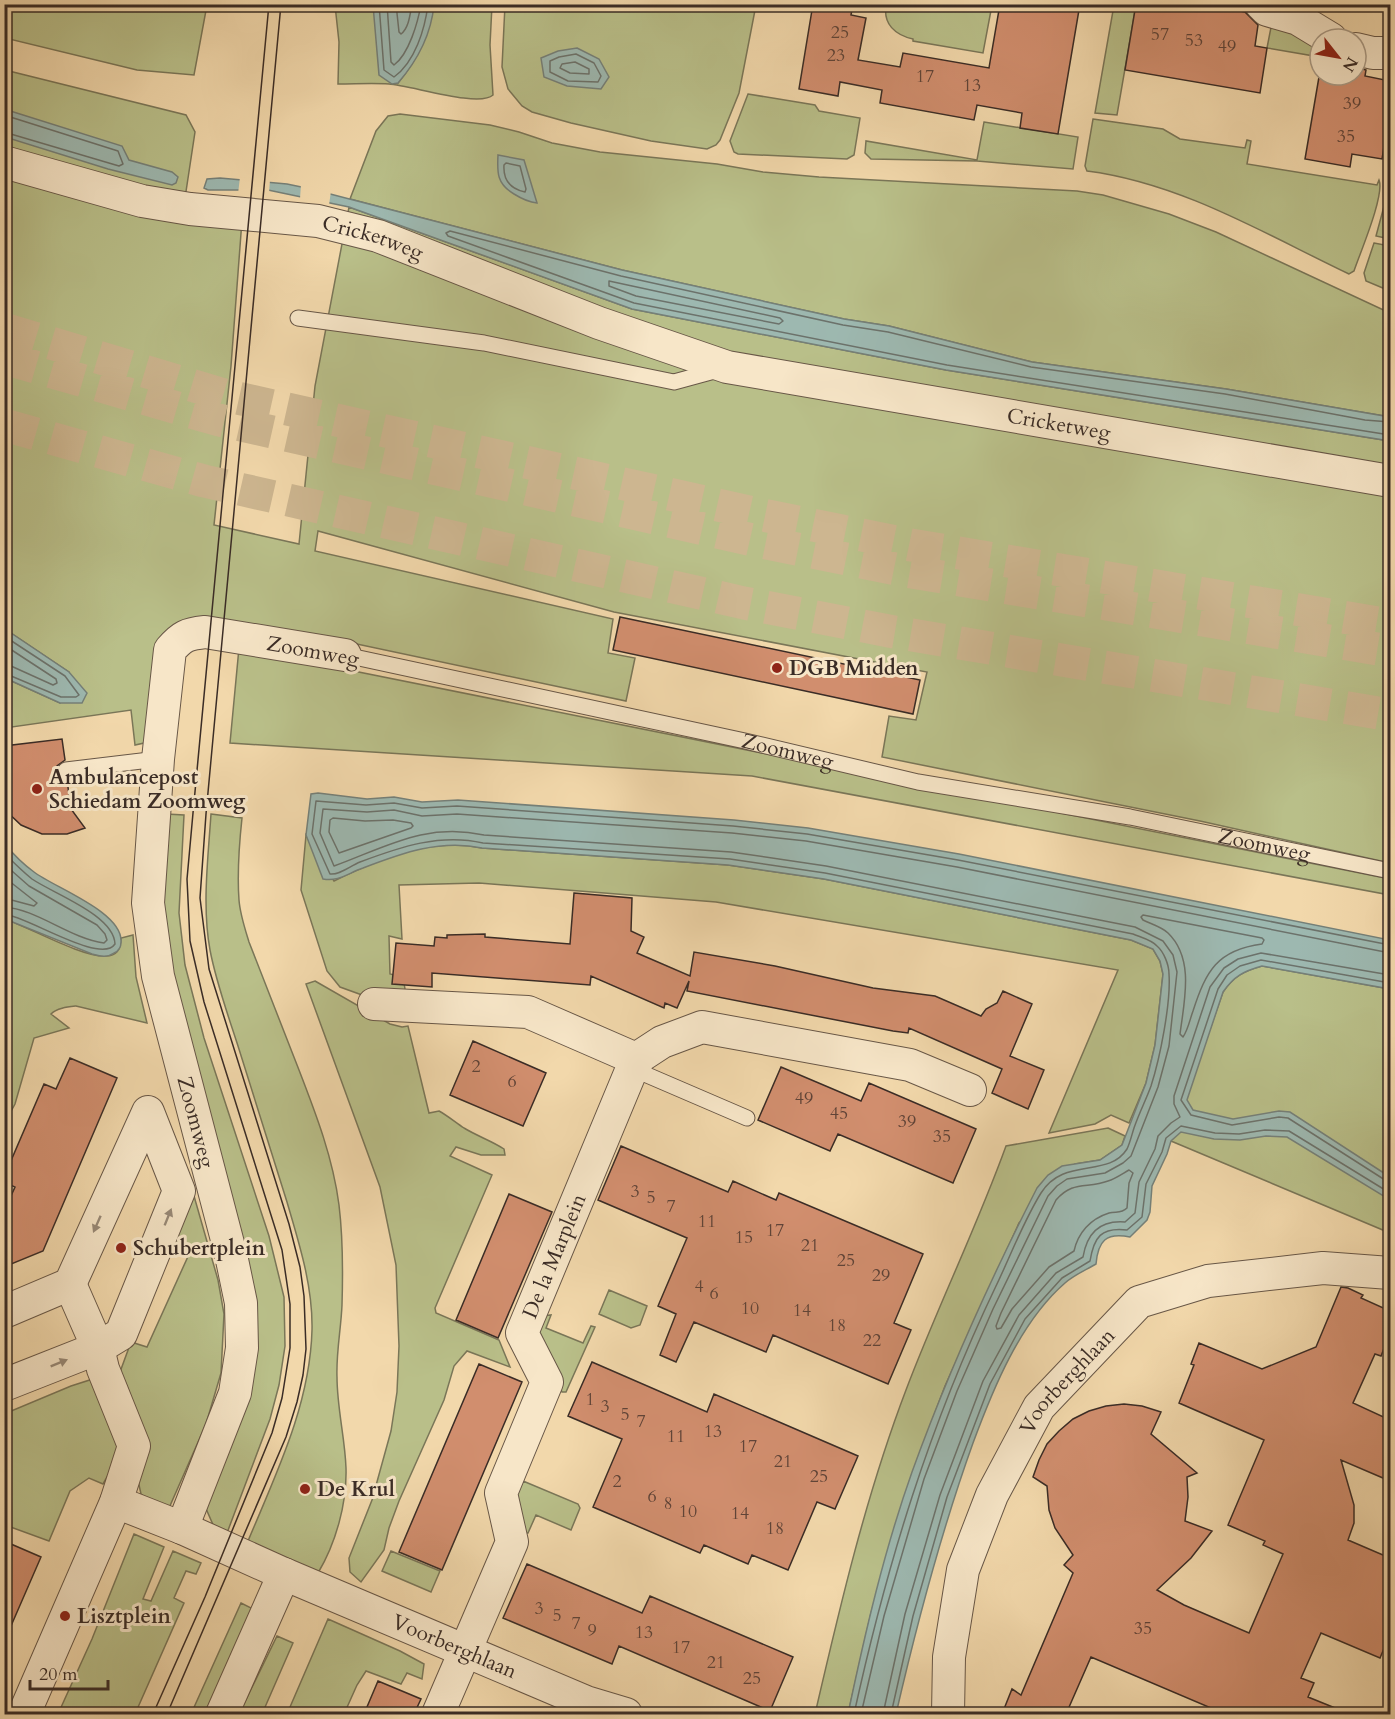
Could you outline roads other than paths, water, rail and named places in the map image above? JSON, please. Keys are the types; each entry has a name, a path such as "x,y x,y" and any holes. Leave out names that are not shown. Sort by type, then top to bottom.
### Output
{"street":[{"path":"1261,4 1267,10 1298,19 1311,27"},
{"path":"1368,52 1390,53"},
{"name":"Cricketweg","path":"4,162 142,201 189,209 318,221 378,236 599,322 727,367 1390,481"},
{"name":"Zoomweg","path":"182,1528 235,1393 242,1348 241,1303 231,1255 158,976 148,903 158,759 170,650 180,639 190,634 205,632 345,655"},
{"path":"375,1004 528,1012 636,1059 662,1042 702,1027 910,1065 970,1090"},
{"name":"De la Marplein","path":"438,1714 512,1542 501,1493 547,1382 522,1333 636,1059"},
{"path":"4,1312 70,1284 148,1112 179,1191 121,1334 98,1348 4,1385"},
{"name":"Voorberghlaan","path":"948,1714 950,1657 963,1569 992,1495 1039,1407 1139,1302 1208,1281 1231,1278 1323,1268 1390,1272"},
{"path":"24,1714 116,1502 134,1446 103,1369 98,1348 70,1284"},
{"path":"116,1502 182,1528"},
{"name":"Voorberghlaan","path":"182,1528 284,1574 586,1702 626,1714"},
{"path":"222,1714 284,1574"}],"lane":[{"name":"Cricketweg","path":"298,318 484,343 674,382 727,367"},
{"name":"Zoomweg","path":"345,655 745,741 918,782 1130,817 1390,871"},
{"path":"66,770 158,759"},
{"path":"636,1059 647,1075 747,1118"}],"water":[{"path":"373,5 434,5 427,37 412,65 398,83 392,84 379,75"},
{"path":"577,48 599,59 609,77 601,89 567,86 544,77 541,58 558,51"},
{"path":"4,109 122,146 129,160 172,172 178,177 176,183 172,185 108,169 5,137"},
{"path":"498,155 524,160 537,203 522,199 504,186 498,173"},
{"path":"220,178 287,184 311,189 622,270 844,319 889,326 1032,362 1226,389 1390,417 1390,441 946,370 632,309 349,207 268,190 208,190 204,188 207,179"},
{"path":"5,629 69,672 87,693 82,703 60,703 5,678"},
{"path":"311,794 367,799 394,797 422,802 458,800 734,820 808,828 959,854 1390,940 1390,989 1262,966 1235,978 1223,992 1187,1100 1193,1110 1233,1119 1279,1111 1290,1112 1390,1177 1390,1200 1287,1137 1214,1139 1181,1132 1171,1141 1152,1186 1150,1212 1147,1220 1130,1237 1115,1236 1105,1240 1099,1249 1096,1264 1069,1280 1049,1299 1021,1337 999,1379 973,1443 950,1510 921,1612 896,1714 848,1714 884,1562 912,1472 986,1293 1037,1188 1048,1175 1062,1166 1100,1160 1122,1145 1146,1083 1155,1045 1163,974 1160,961 1153,949 1131,940 824,879 728,865 451,845 421,849 378,862 339,878 323,879 306,835"},
{"path":"4,843 34,872 86,902 111,921 119,931 121,942 118,950 106,956 92,954 5,919"}],"tunnel":[{"path":"4,329 224,395 763,515 911,545 1390,625"},
{"path":"4,358 219,420 757,541 906,571 1390,651"},
{"path":"4,425 204,481 744,603 894,632 1390,715"}],"tram line":[{"path":"153,1714 205,1597 272,1433 282,1398 290,1348 290,1304 282,1250 204,1002 190,941 187,879 269,4"},
{"path":"167,1714 286,1437 297,1402 306,1349 304,1296 300,1267 289,1224 209,969 200,898 281,4"}],"place":[{"name":"DGB Midden","path":"777,668"},
{"name":"Ambulancepost Schiedam Zoomweg","path":"37,789"},
{"name":"Schubertplein","path":"121,1248"},
{"name":"De Krul","path":"305,1489"},
{"name":"Lisztplein","path":"65,1616"}]}
